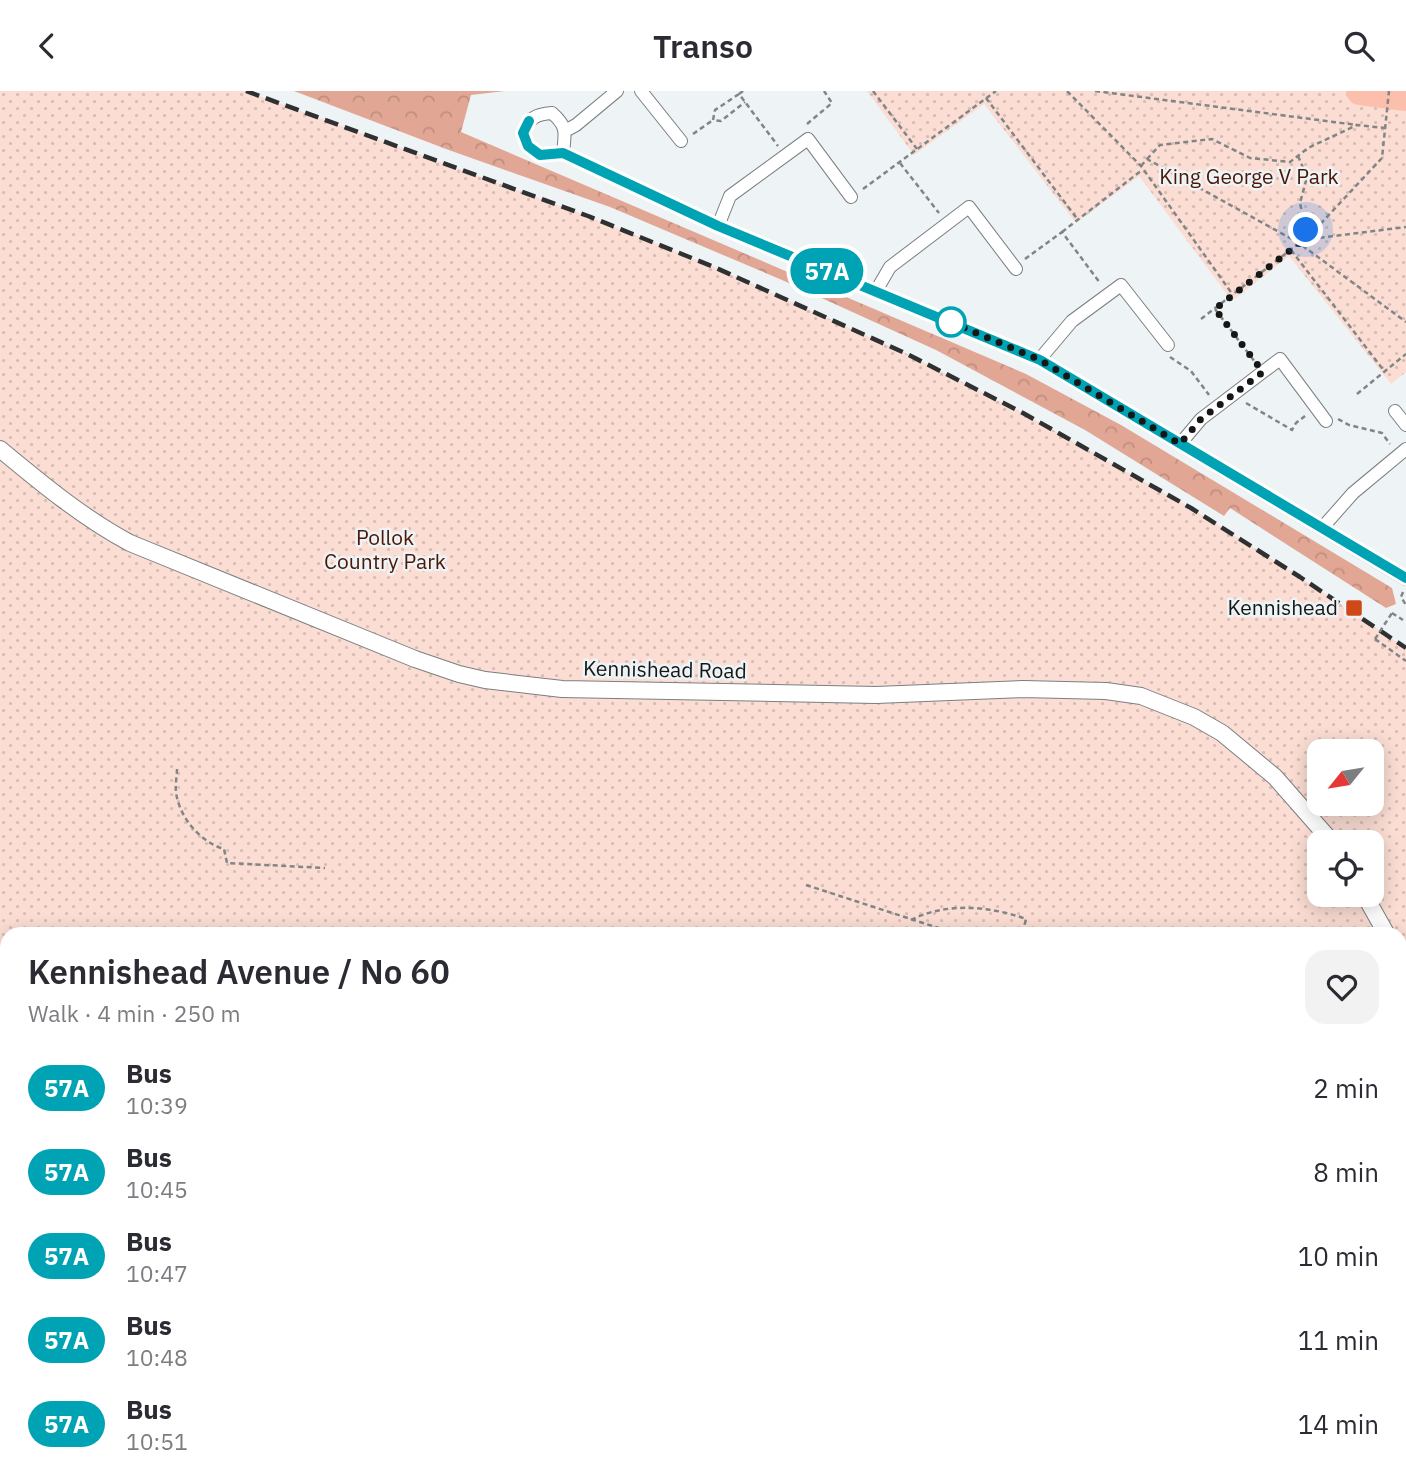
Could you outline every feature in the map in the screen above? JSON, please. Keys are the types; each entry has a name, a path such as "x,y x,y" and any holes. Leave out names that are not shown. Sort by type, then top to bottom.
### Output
{"street":[{"path":"565,131 617,91"},
{"path":"641,91 681,141"},
{"path":"563,153 565,131 562,122 552,114 536,114 523,133 528,146 540,155 563,153 718,226 1040,360 1406,579"},
{"path":"718,226 730,196 808,139 851,197"},
{"path":"876,291 890,267 969,207 1015,268"},
{"path":"1040,360 1072,321 1121,285 1168,345"},
{"path":"1180,444 1201,419 1280,359 1326,421"},
{"path":"1395,411 1406,425"},
{"name":"Kennishead Road","path":"0,449 71,506 105,530 130,543 415,659 459,674 485,680 562,689 876,695 1023,689 1105,691 1141,696 1194,717 1231,740 1275,777 1321,830"},
{"path":"1323,527 1353,493 1402,452"},
{"path":"1371,907 1383,927"}],"path":[{"path":"808,139 803,128 832,103 824,91"},
{"path":"873,91 917,149"},
{"path":"851,197 996,91"},
{"path":"1067,91 1142,168 1233,295"},
{"path":"1095,91 1385,128"},
{"path":"1201,319 1311,234 1382,158 1389,91"},
{"path":"713,120 715,110 741,92 745,102 785,155"},
{"path":"986,98 1078,220"},
{"path":"681,141 713,120 721,121 745,102"},
{"path":"1015,268 1142,168 1160,145 1212,139 1250,158 1290,162 1308,148 1357,125"},
{"path":"1298,156 1307,177 1300,203 1306,230 1311,234 1318,238 1406,227"},
{"path":"1147,159 1299,243 1406,322"},
{"path":"899,162 947,223"},
{"path":"1062,232 1109,294"},
{"path":"1291,249 1385,372"},
{"path":"1215,309 1263,372"},
{"path":"1168,345 1170,360 1191,371 1218,406"},
{"path":"1357,394 1406,354"},
{"path":"1233,395 1292,431 1296,423 1316,407"},
{"path":"1326,421 1339,419 1349,425 1382,433 1402,452"},
{"path":"1403,620 1392,613 1375,639 1406,661"},
{"path":"177,769 176,793 183,809 200,838 211,846 224,849 227,863 325,868"},
{"path":"806,885 934,927"},
{"path":"911,920 933,911 991,908 1026,919 1024,927"}],"green space":[{"name":"Pollok Country Park","path":"0,91 246,91 588,216 714,267 905,353 1023,413 1191,508 1406,648 1406,927 0,927"},
{"path":"294,91 505,91 471,95 461,132 1026,374 1121,425 1392,588 1396,604 1386,608 1230,508 1224,516 1085,430 936,350 782,280 610,207"},
{"name":"King George V Park","path":"867,91 1406,91 1406,372 1391,384 1289,256 1232,301 1139,176 1076,223 984,104 914,155"}],"waterway":[{"path":"1360,91 1406,97"}],"railway":[{"path":"246,91 588,216 714,267 905,353 1023,413 1191,508 1406,648"}],"bus line":[{"name":"57A","path":"529,121 523,133 528,146 540,155 563,153 718,226 1040,360 1406,578"}],"place":[{"name":"Kennishead","path":"1354,608"}],"route":[{"path":"951,322 946,320 1040,360 1180,444 1201,419 1263,372 1215,309 1311,234 1306,230"}]}
